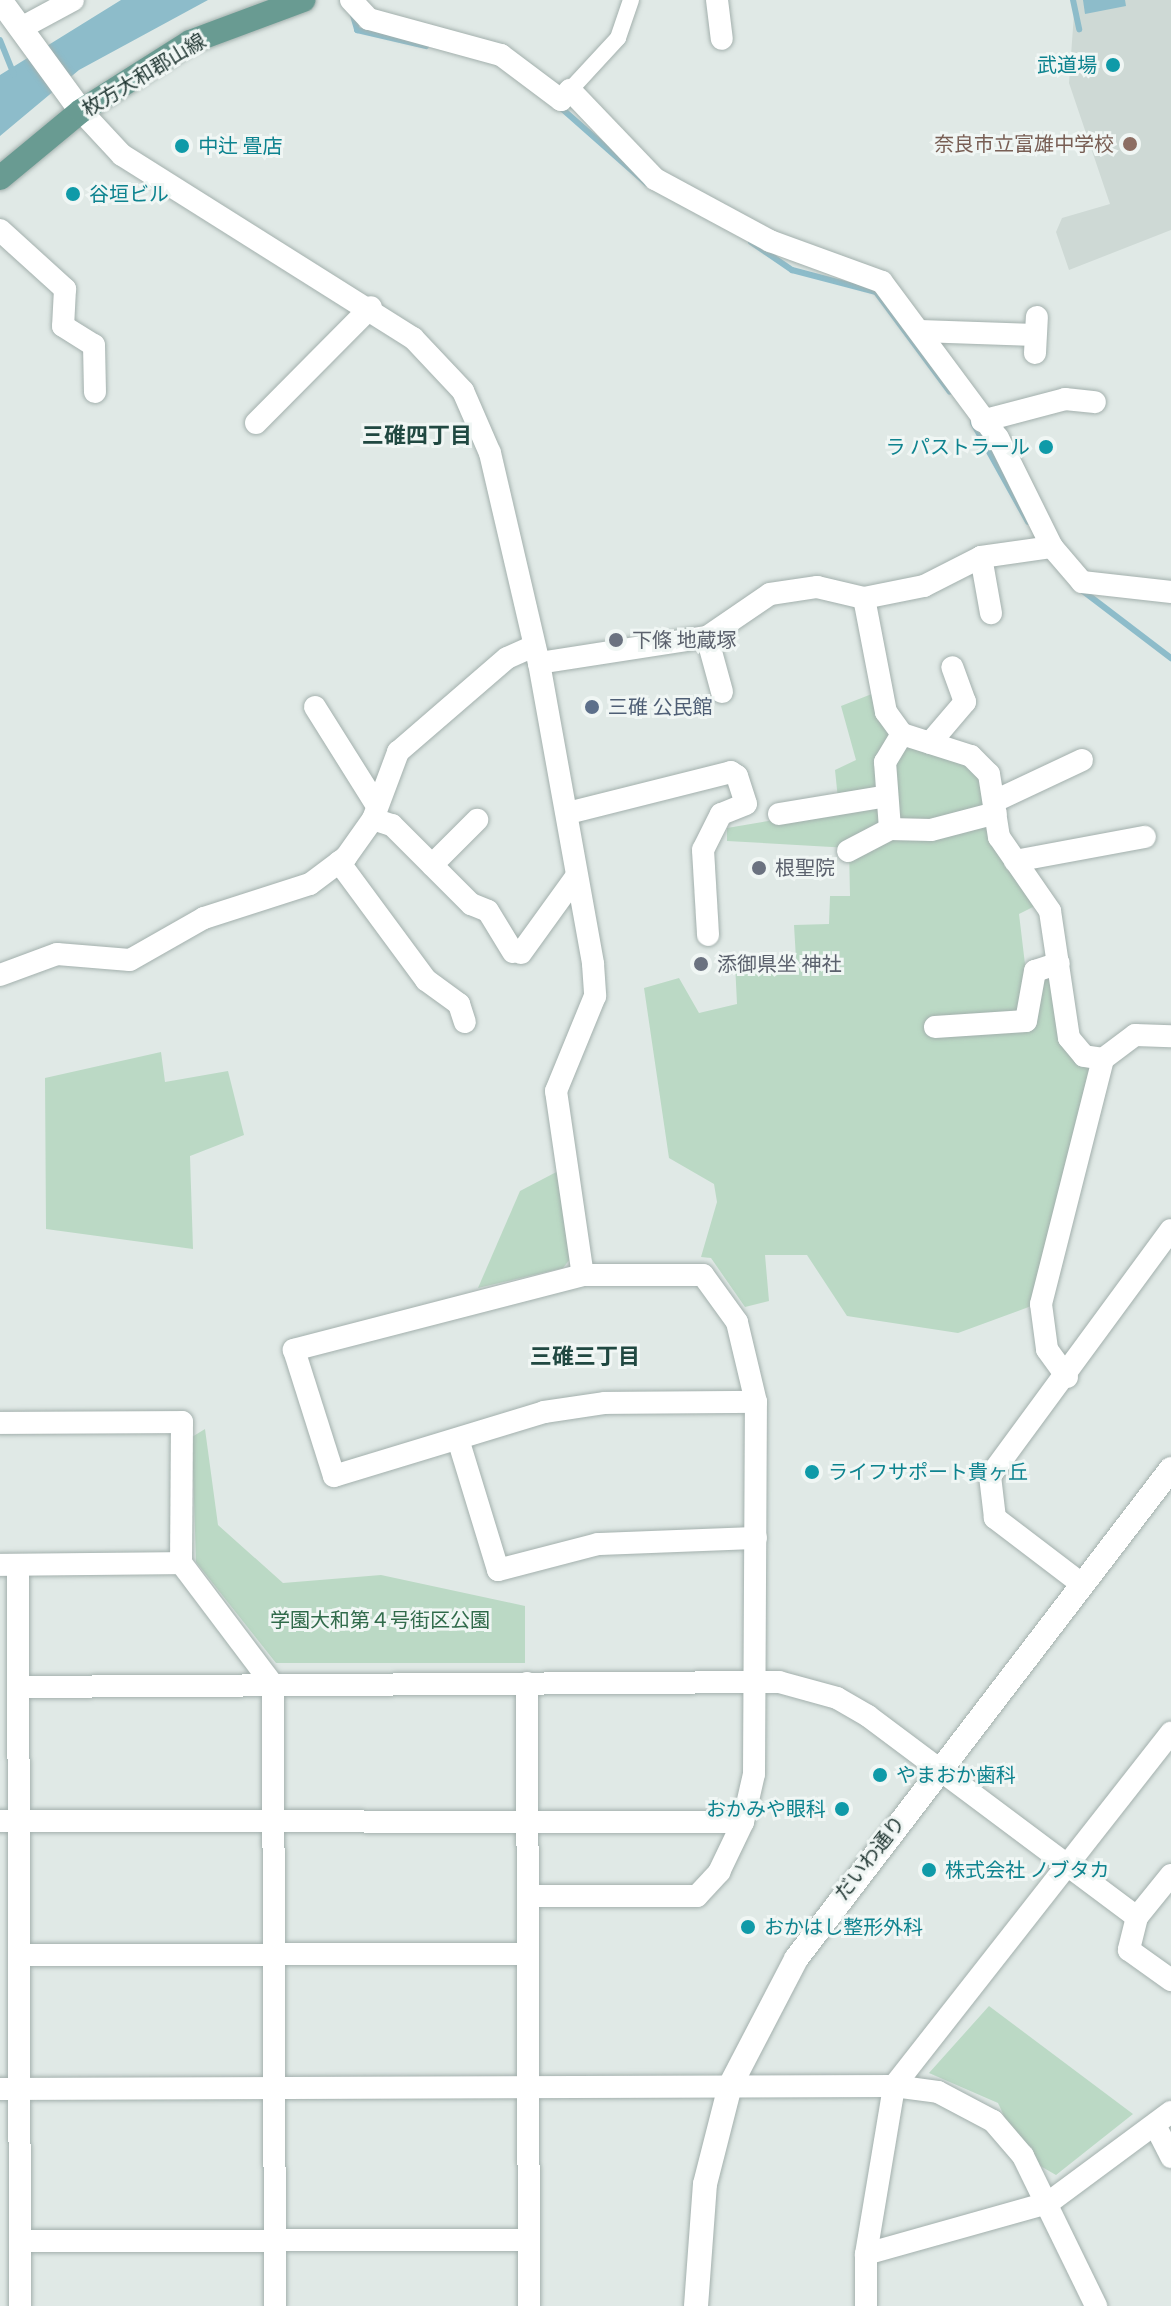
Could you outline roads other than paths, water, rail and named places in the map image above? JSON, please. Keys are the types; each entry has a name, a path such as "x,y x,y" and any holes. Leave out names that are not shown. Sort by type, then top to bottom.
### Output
{"main road":[{"name":"枚方大和郡山線","path":"0,178 81,111 190,42 303,0"}],"street":[{"path":"73,0 14,22 81,111 122,155 371,307 463,391 490,453 537,655 568,813 575,878 595,996 556,1091 583,1275"},
{"path":"351,0 369,19 501,55 561,100 618,38 631,0"},
{"path":"717,0 722,39"},
{"path":"570,90 655,179 770,241 882,282 982,421 1052,547 1082,582 1171,592"},
{"path":"0,230 65,289 63,326 94,345 95,392"},
{"path":"256,423 371,307"},
{"path":"920,331 1036,335"},
{"path":"982,421 1065,399 1095,402"},
{"path":"0,975 57,954 130,960 204,918 310,884 339,862 375,812 398,752 488,673 537,655 707,637 770,594 817,587 864,598 924,586 981,557 1052,547"},
{"path":"981,557 991,613"},
{"path":"864,598 886,712 902,734 971,756 989,774 997,806 999,837 1050,911 1069,1038 1084,1056 1103,1059"},
{"path":"707,637 722,692"},
{"path":"930,743 965,702 952,667"},
{"path":"315,707 375,812 488,911 517,952 575,878"},
{"path":"890,829 882,797 885,762 902,734"},
{"path":"848,851 890,829 931,830 997,806 1082,760"},
{"path":"568,813 731,772 737,776 746,804 721,814 703,850 708,935"},
{"path":"779,814 882,797"},
{"path":"432,865 477,820"},
{"path":"1015,861 1145,837"},
{"path":"339,862 426,980 459,1004 465,1022"},
{"path":"935,1027 1026,1021 1035,971 1059,963"},
{"path":"1067,1377 1047,1349 1041,1304 1103,1059 1135,1035 1171,1036"},
{"path":"1083,1585 995,1518 990,1476 1067,1377 1171,1230"},
{"path":"528,1896 697,1896 743,1822 754,1774 756,1402 737,1322 703,1275 583,1275 294,1350 334,1476 458,1439 605,1403 756,1402"},
{"path":"0,1423 182,1422 181,1563 273,1685 275,2306"},
{"path":"458,1439 498,1570 598,1544 756,1538"},
{"name":"だいわ通り","path":"696,2306 705,2184 730,2086 796,1959 1171,1469"},
{"path":"20,2306 20,2241 10,2089 19,1955 9,1821 18,1687 9,1565 181,1563"},
{"path":"18,1687 755,1680 837,1698 940,1769 1137,1917"},
{"path":"527,1683 529,2306"},
{"path":"866,2306 866,2254 894,2086 1069,1868 1171,1733"},
{"path":"9,1821 743,1822"},
{"path":"1171,1875 1137,1917 1129,1950 1171,1980"},
{"path":"19,1955 528,1954"},
{"path":"10,2089 894,2086 938,2092 993,2121 1048,2203 1096,2306"},
{"path":"866,2254 1048,2203 1163,2119 1171,2157"},
{"path":"20,2241 529,2240"}],"water":[{"path":"121,0 208,0 79,70 0,136 0,75"},
{"path":"1083,0 1125,0 1126,6 1085,14"}],"waterway":[{"path":"1073,0 1079,29"},
{"path":"352,12 357,30 426,46"},
{"path":"0,40 14,74"},
{"path":"560,107 647,184"},
{"path":"751,242 792,270 876,292 950,392"},
{"path":"973,423 1028,522"},
{"path":"1079,588 1171,658"}],"place":[{"name":"武道場","path":"1113,65"},
{"name":"奈良市立富雄中学校","path":"1130,144"},
{"name":"中辻 畳店","path":"182,146"},
{"name":"谷垣ビル","path":"73,194"},
{"name":"ラ パストラール","path":"1046,447"},
{"name":"下條 地蔵塚","path":"616,640"},
{"name":"三碓 公民館","path":"592,707"},
{"name":"根聖院","path":"759,868"},
{"name":"添御県坐 神社","path":"701,964"},
{"name":"ライフサポート貴ヶ丘","path":"812,1472"},
{"name":"やまおか歯科","path":"880,1775"},
{"name":"おかみや眼科","path":"842,1809"},
{"name":"株式会社 ノブタカ","path":"929,1870"},
{"name":"おかはし整形外科","path":"748,1927"}],"district":[{"name":"三碓四丁目","path":"417,436"},
{"name":"三碓三丁目","path":"585,1357"}],"park label":[{"name":"学園大和第４号街区公園","path":"380,1620"}]}
